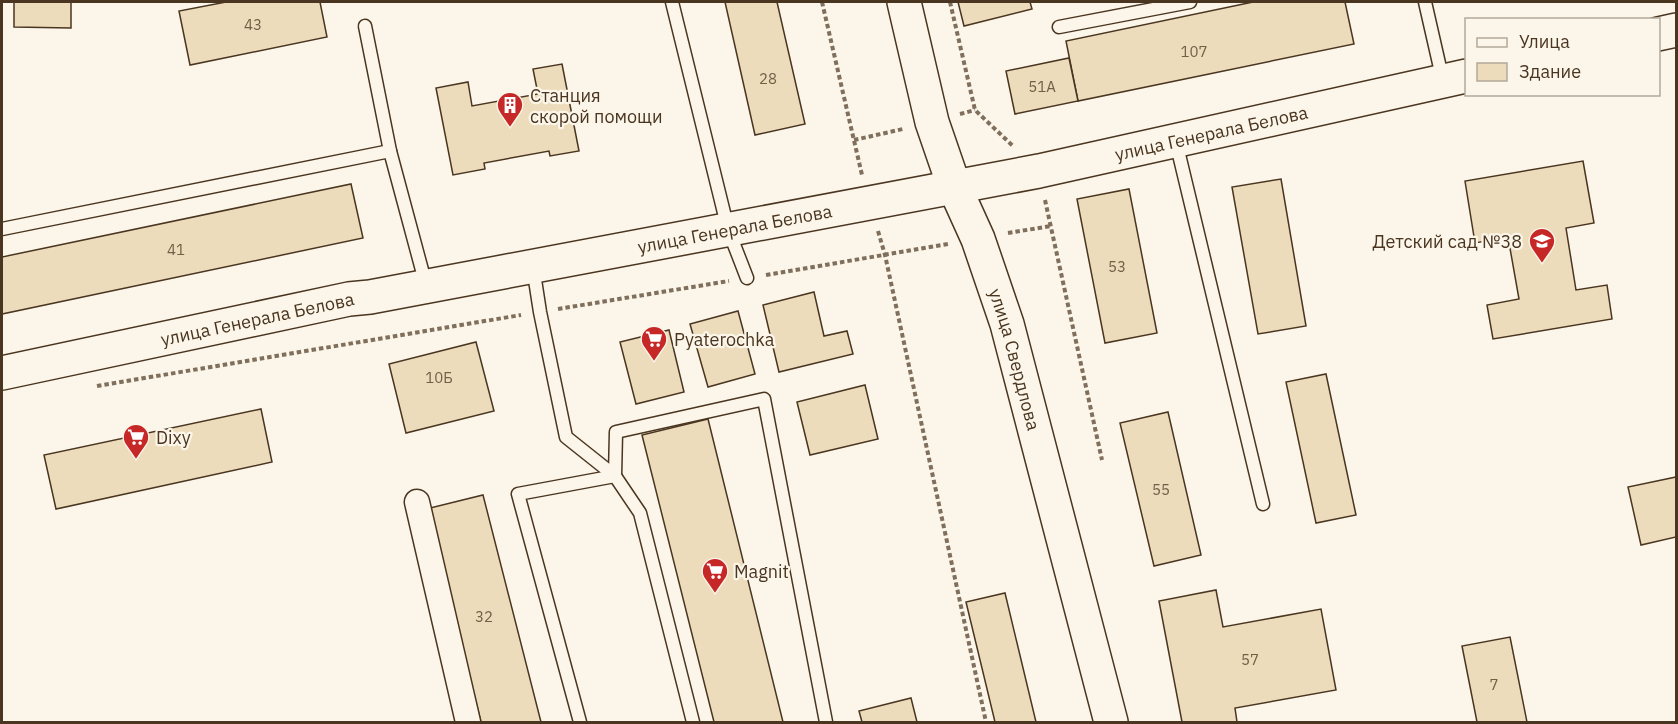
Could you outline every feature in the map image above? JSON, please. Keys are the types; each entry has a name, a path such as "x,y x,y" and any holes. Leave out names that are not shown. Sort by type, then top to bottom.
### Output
{"street":[{"name":"улица Свердлова","path":"904,2 932,122 954,186 978,238 1007,324 1111,723"},
{"path":"1660,34 1677,30"},
{"name":"улица Генерала Белова","path":"2,373 349,299 370,297 1039,171 1455,79"},
{"path":"417,502 468,723"}],"lane":[{"path":"672,2 728,229 747,278"},
{"path":"1059,27 1190,2"},
{"path":"1425,2 1455,79"},
{"path":"365,26 390,151 427,286"},
{"path":"1176,141 1263,504"},
{"path":"2,229 390,151"},
{"path":"533,266 540,312 566,437 615,476 640,513 693,723"},
{"path":"615,476 616,432 764,399 826,723"},
{"path":"580,723 518,494 615,476"}],"path":[{"path":"822,2 854,140"},
{"path":"950,2 975,110 1039,171 1102,460"},
{"path":"95,387 885,255 986,723"}],"building":[{"path":"14,2 71,2 71,28 14,27"},
{"path":"226,2 320,2 327,37 190,65 179,11"},
{"path":"725,2 777,2 805,124 755,135"},
{"path":"958,2 1030,2 1032,9 964,26"},
{"path":"1253,2 1345,2 1354,44 1078,101 1066,41"},
{"path":"1069,58 1078,101 1015,114 1006,71"},
{"name":"Станция скорой помощи","path":"562,64 579,151 550,156 549,151 484,163 485,169 453,175 436,88 468,82 472,106 538,94 533,69"},
{"name":"Детский сад №38","path":"1583,161 1594,223 1566,228 1576,290 1607,285 1612,319 1493,339 1487,305 1519,299 1508,237 1475,243 1465,181"},
{"path":"1281,179 1306,326 1258,334 1232,187"},
{"path":"351,184 363,238 2,314 2,257"},
{"path":"1129,189 1157,333 1105,343 1077,199"},
{"path":"814,292 824,336 847,331 853,354 779,372 763,305"},
{"path":"738,311 755,374 708,387 690,324"},
{"path":"669,330 684,392 636,404 620,342"},
{"path":"476,342 494,411 406,433 389,364"},
{"path":"1326,374 1356,515 1316,523 1286,382"},
{"path":"865,385 878,439 810,455 797,402"},
{"path":"261,409 272,462 56,509 44,455"},
{"path":"1168,412 1201,555 1154,566 1120,423"},
{"path":"708,419 783,722 714,722 642,435"},
{"path":"1676,477 1676,537 1641,545 1628,487"},
{"path":"483,495 541,722 481,722 426,509"},
{"path":"1216,590 1223,627 1321,609 1336,690 1235,708 1237,722 1182,722 1159,601"},
{"path":"1005,593 1036,722 995,722 966,602"},
{"path":"1510,637 1527,722 1477,722 1462,646"},
{"path":"911,698 917,722 862,722 859,711"}],"place":[{"name":"Станция скорой помощи","path":"510,128"},
{"name":"Детский сад №38","path":"1542,264"},
{"name":"Pyaterochka","path":"654,362"},
{"name":"Dixy","path":"136,460"},
{"name":"Magnit","path":"715,594"}]}
